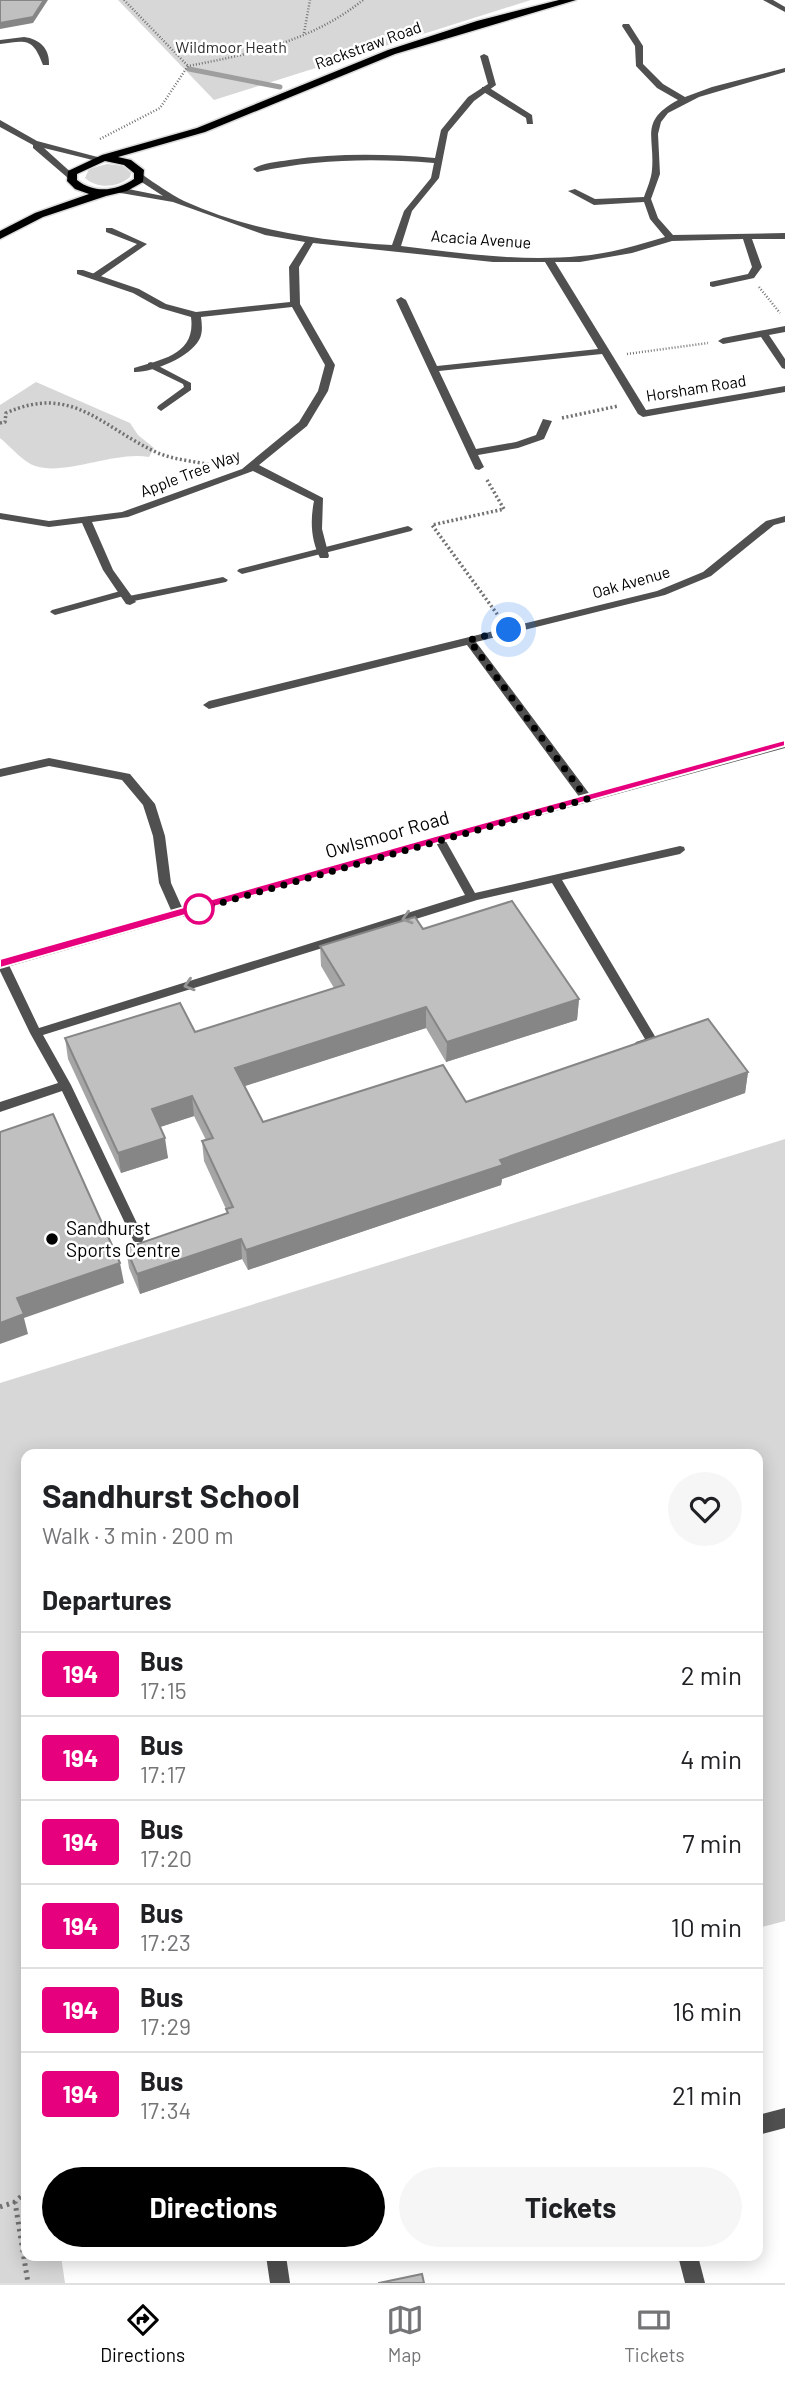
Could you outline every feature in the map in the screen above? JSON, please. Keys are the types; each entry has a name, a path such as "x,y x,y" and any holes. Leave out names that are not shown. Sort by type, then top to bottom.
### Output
{"main road":[{"name":"Rackstraw Road","path":"67,185 80,165 181,137 398,49 464,28 571,0"},
{"name":"Rackstraw Road","path":"160,153 181,137"},
{"path":"105,159 127,162 140,174"},
{"path":"0,236 39,215 133,185 150,162"},
{"path":"39,215 67,185 105,192"}],"street":[{"path":"767,0 785,10"},
{"path":"626,26 639,46 639,64 660,86 683,100"},
{"path":"0,42 27,38 41,46 46,63"},
{"path":"396,248 408,211 435,178 444,132 457,113 492,85 484,56"},
{"path":"671,238 653,219 647,199 656,173 653,144 656,122 664,111 683,100 785,70"},
{"path":"0,123 30,141 105,159"},
{"path":"30,141 67,185"},
{"path":"257,169 321,157 355,155 438,161"},
{"name":"Acacia Avenue","path":"140,174 179,202"},
{"name":"Acacia Avenue","path":"118,190 179,202 268,233 309,242 493,259 549,260 610,255 671,238 785,236"},
{"path":"572,191 594,202 647,199"},
{"path":"713,284 751,276 757,267 747,237"},
{"name":"Apple Tree Way","path":"0,516 49,524 124,515 233,476 252,466 303,424 323,391 330,365 295,303 294,267 309,242"},
{"name":"Horsham Road","path":"549,260 643,414 785,389"},
{"path":"80,272 136,291 163,306 196,314 295,303"},
{"path":"401,300 479,467"},
{"path":"136,370 189,347 197,334 196,314"},
{"path":"723,341 785,329"},
{"path":"763,333 785,366"},
{"path":"433,369 606,354"},
{"path":"472,453 540,438 547,421"},
{"path":"252,466 319,500 315,518 323,553"},
{"name":"Oak Avenue","path":"209,705 661,593 708,574 770,523 785,519"},
{"path":"86,521 103,560 128,598"},
{"path":"469,640 587,799"},
{"name":"Owlsmoor Road","path":"1,964 785,744"},
{"path":"0,773 49,762 126,777 149,804 159,836 165,883 179,915"},
{"path":"763,2124 785,2118"},
{"path":"277,2261 280,2283"},
{"path":"689,2261 695,2283"}],"lane":[{"path":"485,89 529,117 530,122"},
{"path":"94,277 143,244 109,230"},
{"path":"151,365 187,383 188,388 161,408"},
{"path":"242,571 323,553 408,529"},
{"path":"55,612 223,580"},
{"path":"439,839 472,898"},
{"path":"36,1033 472,898 680,849"},
{"path":"555,878 652,1041 627,1050"},
{"path":"1,964 65,1085 138,1238"},
{"path":"0,1107 65,1085"}],"path":[{"path":"124,0 188,66"},
{"path":"304,34 310,0"},
{"path":"81,154 98,141 160,108 188,66 271,49 339,17 363,0"},
{"path":"751,276 785,319"},
{"path":"606,354 723,341"},
{"path":"0,423 5,422 6,413 18,405 43,401 72,406 100,418 160,454 220,467 233,476"},
{"path":"547,421 636,403"},
{"path":"479,467 505,509 432,525 509,630"},
{"path":"0,2207 15,2202 21,2197"},
{"path":"15,2202 21,2237"},
{"path":"25,2261 29,2283"}],"green space":[{"name":"Wildmoor Heath","path":"118,0 531,0 214,100"},
{"path":"107,164 123,166 131,173 130,177 107,186 95,184 85,178 89,169"},
{"path":"36,382 130,423 138,435 154,448 149,457 121,457 61,468 35,466 26,461 0,438 0,405"},
{"path":"785,1139 785,1921 763,1927 763,1449 21,1449 21,2261 62,2261 65,2283 0,2283 0,1383"}],"building":[{"path":"0,0 44,0 33,17 0,23"},
{"path":"512,901 579,999 447,1042 426,1007 235,1068 263,1122 443,1065 466,1102 708,1019 748,1072 500,1160 503,1165 246,1250 241,1239 137,1274 126,1248 228,1213 226,1209 233,1207 202,1141 213,1138 192,1096 152,1109 165,1138 118,1153 65,1038 180,1003 195,1032 344,985 320,946 415,917 423,929"},
{"name":"Sandhurst Sports Centre","path":"53,1114 120,1263 17,1298 24,1314 0,1323 0,1132"},
{"path":"422,2274 424,2283 379,2283"}],"waterway":[{"path":"189,69 280,87"}],"bus line":[{"name":"194","path":"0,964 785,744"}],"place":[{"name":"Sandhurst Sports Centre","path":"52,1239"}],"route":[{"path":"199,909 587,799 469,640 509,630"}]}
